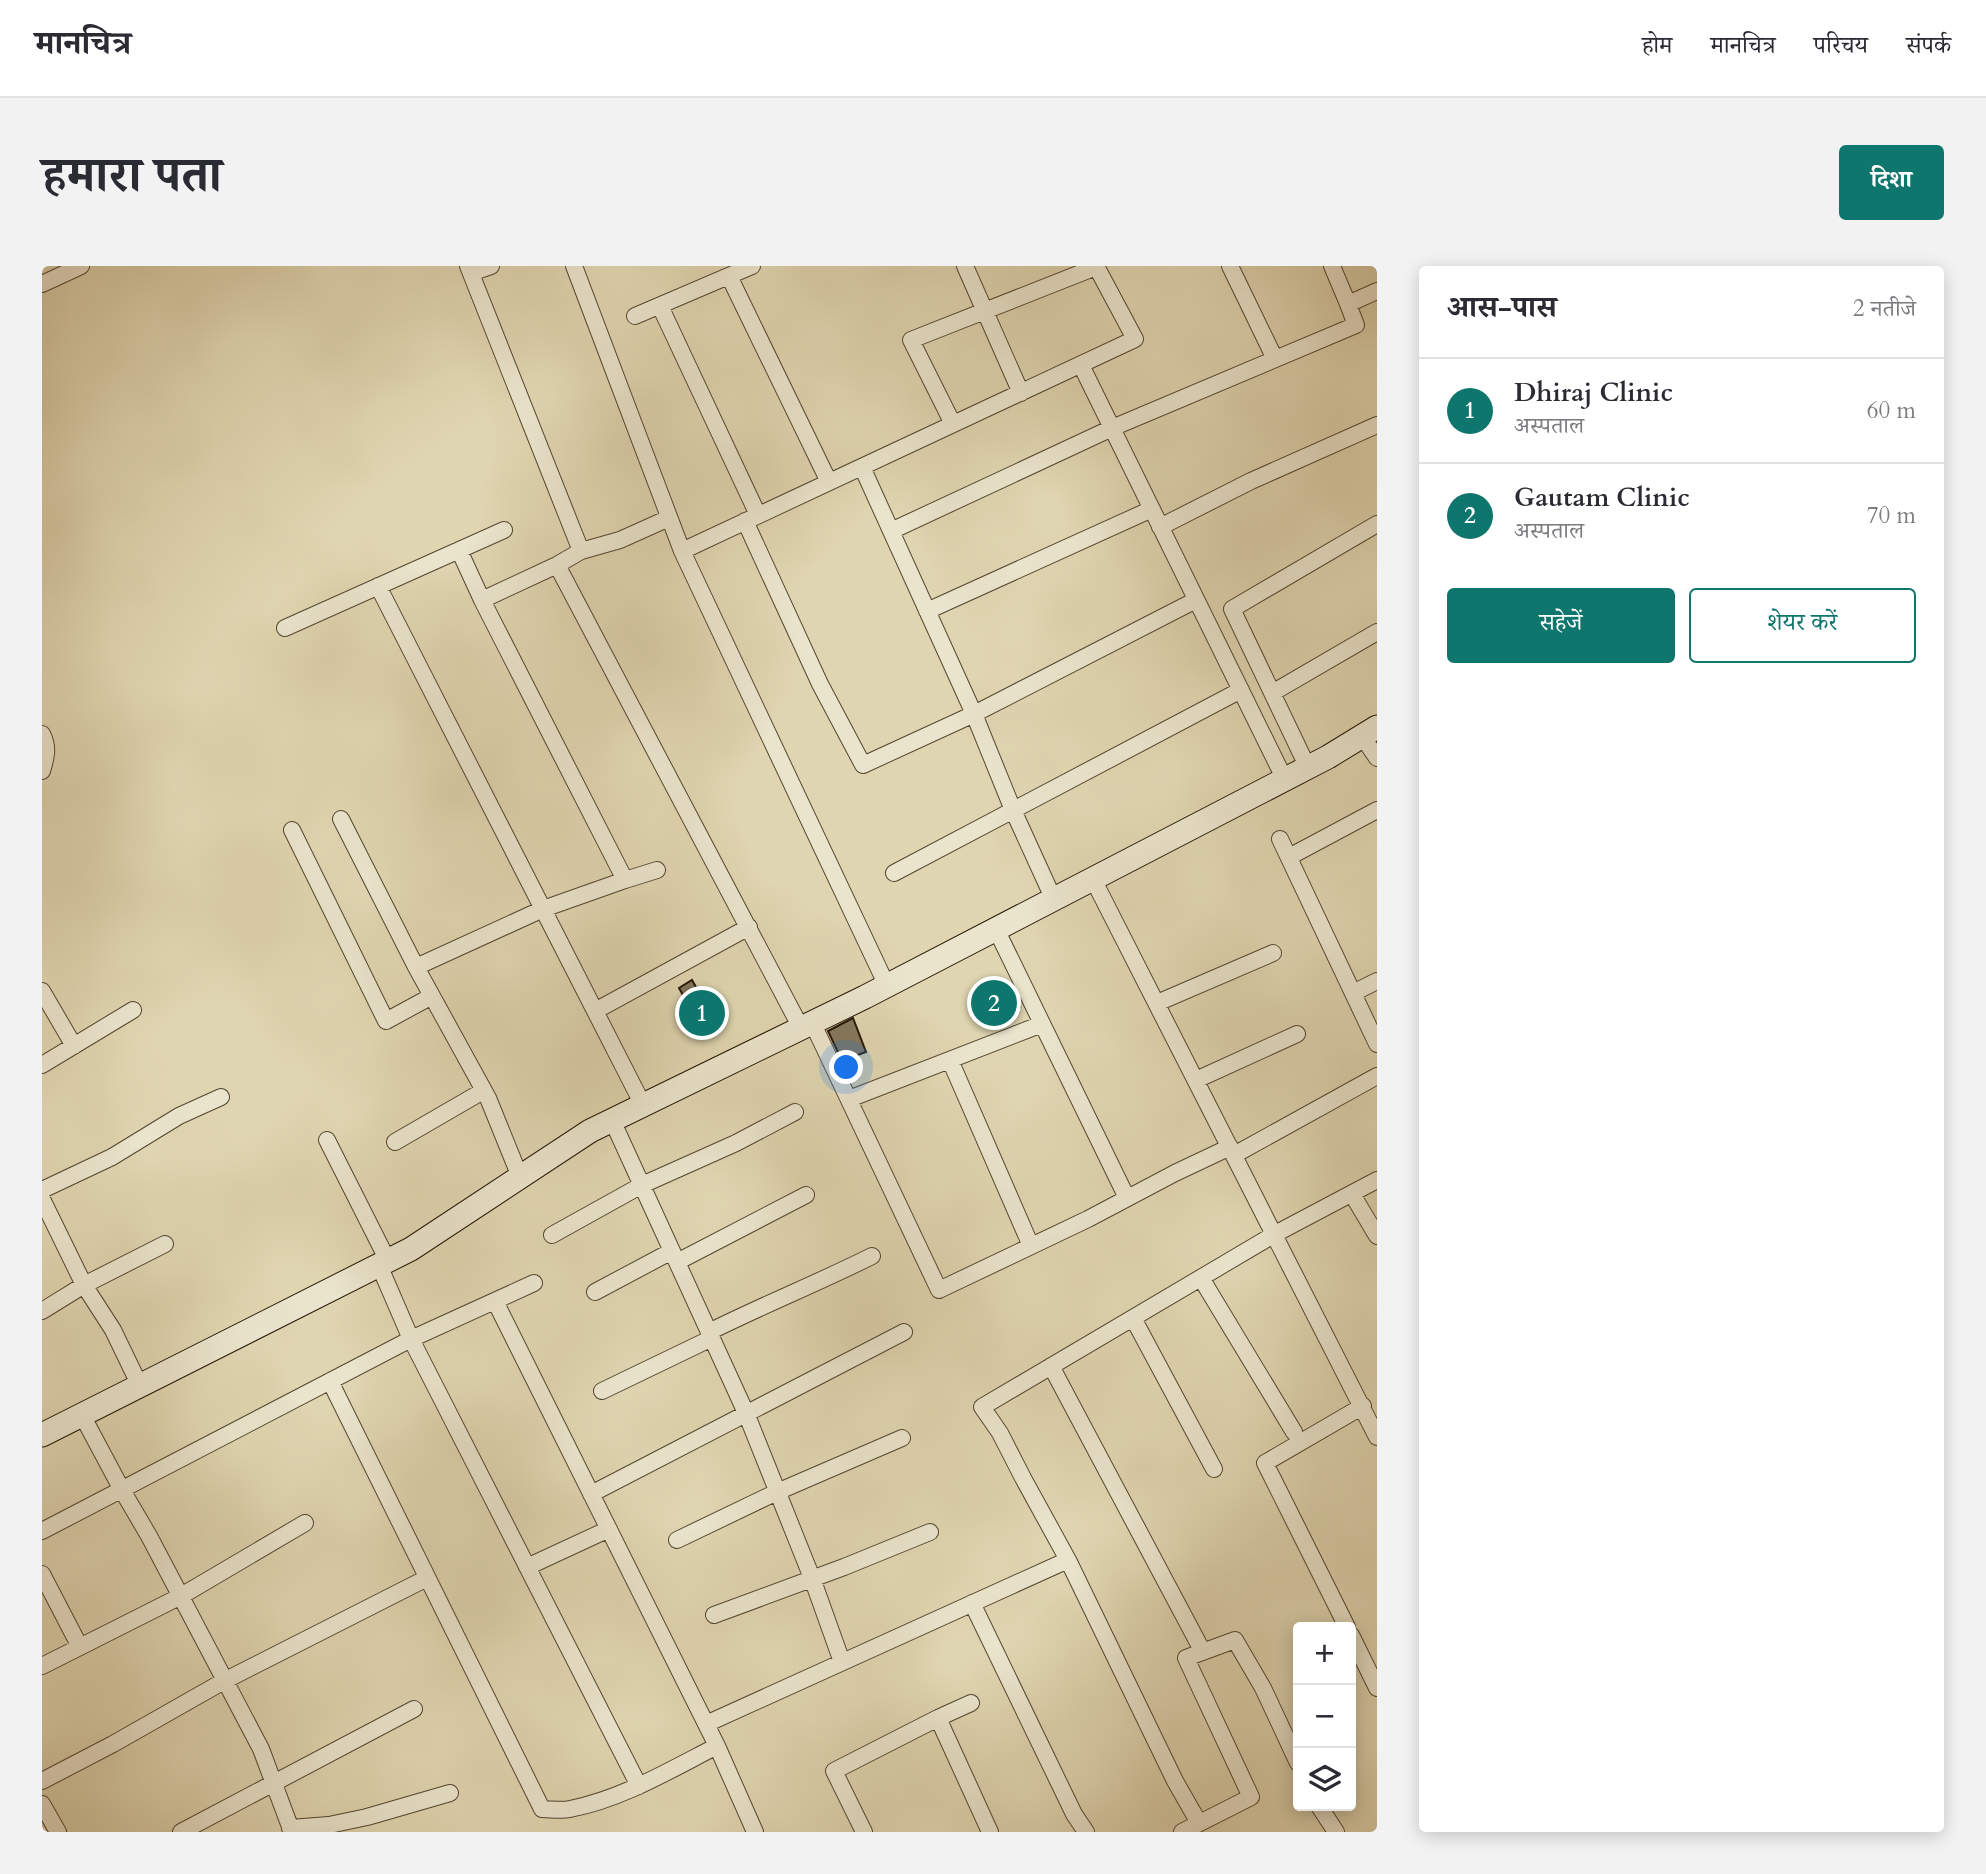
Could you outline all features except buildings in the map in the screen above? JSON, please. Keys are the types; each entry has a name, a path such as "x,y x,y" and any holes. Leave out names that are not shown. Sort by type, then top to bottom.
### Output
{"street":[{"path":"42,284 81,266"},
{"path":"491,266 470,270 581,551"},
{"path":"574,266 682,551 887,986"},
{"path":"635,317 752,266"},
{"path":"965,266 1021,393"},
{"path":"682,551 1135,339 1096,266 911,340 953,424"},
{"path":"1230,266 1275,359"},
{"path":"891,531 1112,428 1356,325 1332,266"},
{"path":"729,276 829,482"},
{"path":"1348,304 1377,290"},
{"path":"660,306 820,684 863,765 974,714 1196,600"},
{"path":"1081,365 1285,780"},
{"path":"1160,527 1251,481 1377,425"},
{"path":"862,467 974,714 1013,810 1054,900"},
{"path":"927,611 1152,509"},
{"path":"482,600 581,551 620,540 669,518"},
{"path":"1308,768 1232,609 1377,524"},
{"path":"285,628 504,530"},
{"path":"459,550 625,880"},
{"path":"557,565 749,927 849,1099 939,1290 1127,1198 1232,1151 1377,1076"},
{"path":"378,586 643,1105"},
{"path":"1272,693 1377,632"},
{"path":"894,873 1241,690"},
{"path":"42,1435 411,1249 590,1131 887,986 1308,768 1370,732 1377,758"},
{"path":"42,734 46,742 47,756 42,771"},
{"path":"1289,857 1377,810"},
{"path":"341,819 483,1091 520,1177"},
{"path":"292,830 386,1021 432,996"},
{"path":"1280,839 1377,1044"},
{"path":"416,967 543,909 657,870"},
{"path":"1093,879 1377,1437"},
{"path":"594,1011 749,927"},
{"path":"996,929 1127,1198"},
{"path":"1157,1003 1273,953"},
{"path":"1353,993 1377,981"},
{"path":"42,991 74,1046"},
{"path":"42,1065 134,1010"},
{"path":"849,1099 1042,1024"},
{"path":"1196,1080 1297,1034"},
{"path":"950,1060 1031,1246"},
{"path":"395,1142 483,1091"},
{"path":"42,1190 112,1157 179,1116 221,1097"},
{"path":"552,1235 642,1185 736,1143 794,1112"},
{"path":"612,1120 746,1413 812,1578 842,1662"},
{"path":"327,1140 383,1263 411,1339 639,1786"},
{"path":"1199,1823 1175,1781 1068,1560 1000,1433 982,1407 1275,1234 1377,1180"},
{"path":"1352,1194 1377,1236"},
{"path":"595,1292 806,1195"},
{"path":"42,1199 84,1285 113,1330 140,1385"},
{"path":"42,1311 84,1285 165,1244"},
{"path":"602,1391 749,1312 872,1256"},
{"path":"1201,1278 1294,1432"},
{"path":"42,1531 411,1339 534,1283"},
{"path":"495,1301 717,1746 755,1832"},
{"path":"1133,1318 1214,1469"},
{"path":"591,1493 904,1332"},
{"path":"1051,1366 1203,1652"},
{"path":"330,1381 542,1809 567,1810 599,1801 639,1786 717,1746"},
{"path":"1345,1622 1265,1462 1363,1406"},
{"path":"82,1415 261,1749 291,1830 367,1817 450,1793"},
{"path":"677,1539 902,1438"},
{"path":"42,1666 181,1596 304,1522"},
{"path":"527,1567 609,1529"},
{"path":"714,1615 930,1532"},
{"path":"706,1724 1068,1560"},
{"path":"42,1574 80,1647"},
{"path":"42,1781 224,1681 427,1578"},
{"path":"972,1603 1074,1814 1086,1832"},
{"path":"1182,1832 1251,1797 1186,1658 1235,1640 1263,1688 1293,1752"},
{"path":"1356,1645 1377,1688"},
{"path":"864,1832 834,1771 971,1703"},
{"path":"181,1832 414,1709"},
{"path":"938,1718 990,1832"},
{"path":"42,1804 58,1832"},
{"path":"1322,1811 1336,1832"}],"place":[{"name":"Gautam Clinic","path":"994,1003"},
{"name":"Dhiraj Clinic","path":"702,1013"}]}
